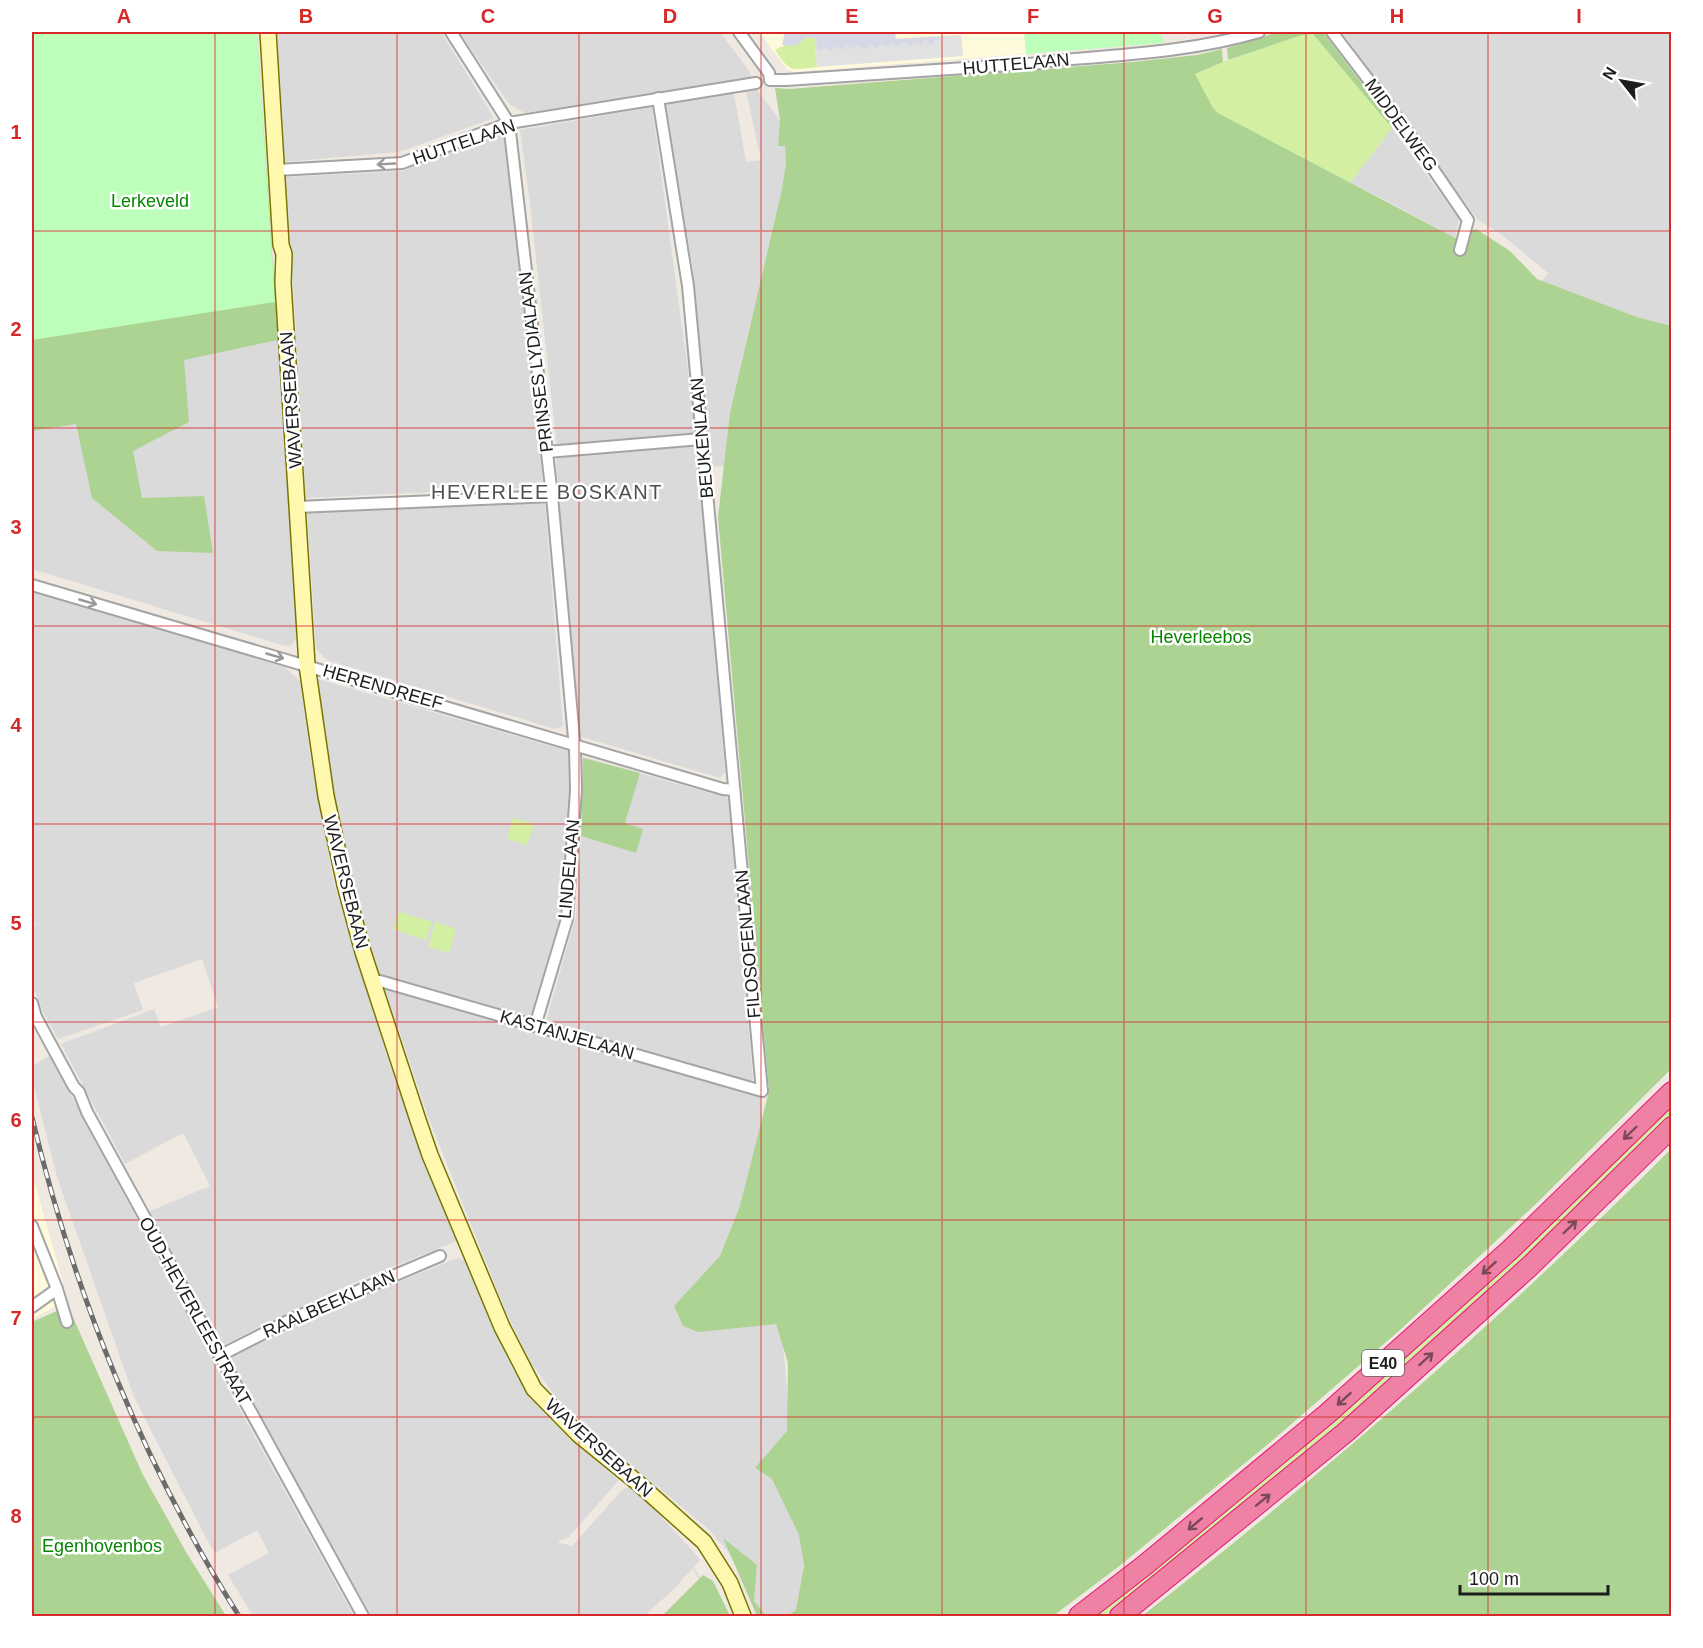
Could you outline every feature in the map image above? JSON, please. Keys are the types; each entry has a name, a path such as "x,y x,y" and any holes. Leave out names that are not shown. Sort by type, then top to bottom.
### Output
{"highway":[{"name":"E40","path":"1079,1617 1336,1406 1511,1249 1671,1092"},
{"name":"E40","path":"1120,1617 1346,1432 1530,1266 1671,1127"}],"street":[{"name":"WAVERSEBAAN","path":"268,32 281,245 284,254 283,284 307,665 326,796 345,885 372,982 430,1155 502,1327 534,1389 579,1435 638,1483 704,1542 730,1583 743,1617"},
{"name":"PRINSES LYDIALAAN","path":"450,32 509,123 552,496 574,744"},
{"name":"HUTTELAAN","path":"739,32 769,73 770,80 1042,63 1178,49 1232,40 1259,32"},
{"name":"MIDDELWEG","path":"1332,32 1403,125 1468,220 1460,250"},
{"name":"HUTTELAAN","path":"276,170 402,163 509,123 756,83"},
{"name":"BEUKENLAAN","path":"658,98 683,248 734,788"},
{"path":"547,452 701,439"},
{"path":"297,507 552,496"},
{"name":"HERENDREEF","path":"32,585 723,789 734,788"},
{"name":"LINDELAAN","path":"535,1026 567,919 576,790 574,744"},
{"name":"FILOSOFENLAAN","path":"734,788 762,1091"},
{"name":"KASTANJELAAN","path":"372,982 380,981 762,1091"},
{"name":"OUD-HEVERLEESTRAAT","path":"32,1003 36,1017 177,1275 188,1302 363,1617"},
{"path":"32,1226 57,1289 67,1322"},
{"name":"RAALBEEKLAAN","path":"219,1356 314,1308 440,1256"},
{"path":"32,1307 57,1289"}],"shaded area":[{"path":"277,32 441,32 494,118 399,152 285,162"},
{"path":"459,32 720,32 750,72 751,77 525,113 507,101"},
{"path":"759,32 1024,32 1026,54 794,72 787,69"},
{"path":"785,32 895,32 896,39 941,36 938,42 935,41 932,45 925,41 921,45 913,42 911,46 902,42 899,47 891,43 888,47 879,44 877,48 869,44 865,49 857,45 854,49 846,45 843,50 835,46 832,51 824,47 821,51 815,48 817,43 814,38 807,37 795,46 782,45"},
{"path":"1342,32 1671,32 1671,326 1637,317 1542,281 1548,273 1501,234 1478,220"},
{"path":"961,35 963,56 817,67 815,48 821,51 824,47 834,46 938,42 941,36"},
{"path":"757,90 780,120 778,145 785,146 786,163 782,189 730,411 724,466 709,467 692,263 665,108 670,103 734,93 746,162 761,160 746,91"},
{"path":"652,107 696,429 694,433 557,447 520,130"},
{"path":"1392,128 1459,219 1455,238 1350,183"},
{"path":"500,133 506,137 522,264 543,487 306,498 286,177 402,171"},
{"path":"276,311 297,637 292,645 285,646 32,569 32,431 76,423 88,339"},
{"path":"694,442 698,444 725,772 720,778 579,736 556,460 560,456"},
{"path":"545,503 563,726 555,729 327,660 316,649 307,513"},
{"path":"32,592 284,667 300,681 311,761 334,883 388,1060 420,1151 457,1241 350,1284 225,1344 219,1341 150,1211 210,1186 183,1133 125,1164 61,1044 154,1009 161,1027 218,1007 202,959 134,983 143,1010 58,1039 43,1012 32,984 32,928 36,926 32,914"},
{"path":"318,679 568,751 569,793 560,918 530,1019 380,975 351,884 329,768"},
{"path":"583,758 713,794 723,794 728,798 753,1079 749,1083 546,1021 576,916 584,796"},
{"path":"385,989 760,1098 808,1616 760,1616 743,1569 707,1528 585,1426 556,1397 531,1363 506,1312 430,1122"},
{"path":"50,1056 215,1365 354,1616 253,1616 228,1575 269,1553 257,1530 215,1553 207,1540 134,1397 57,1177 32,1079 32,1066"},
{"path":"32,1174 68,1300 32,1319"},
{"path":"458,1258 464,1260 513,1370 540,1409 571,1440 619,1480 569,1537 557,1542 572,1546 622,1490 629,1487 651,1506 700,1560 694,1567 720,1616 717,1616 693,1568 644,1616 371,1616 230,1360 233,1356 345,1303"}],"green space":[{"name":"Lerkeveld","path":"32,32 257,32 275,302 32,340"},
{"path":"257,32 278,340 184,360 189,422 133,451 142,498 204,496 213,553 157,551 92,498 76,424 32,431 32,286"},
{"path":"1024,32 1161,32 1164,43 1026,54"},
{"path":"1278,32 1323,32 1391,122 1392,128 1313,34 1302,35 1228,60 1227,48"},
{"path":"1313,34 1392,128 1350,183 1218,113 1195,74 1228,60 1302,35"},
{"path":"807,37 814,38 817,43 815,48 817,67 796,69 788,66 775,50"},
{"name":"Heverleebos","path":"1222,49 1223,62 1195,74 1218,113 1455,238 1476,229 1510,251 1537,279 1637,317 1671,326 1671,1069 1539,1201 1400,1330 1267,1445 1118,1567 1053,1616 787,1616 796,1610 804,1566 799,1535 772,1479 755,1468 787,1431 788,1363 776,1324 698,1332 683,1326 674,1306 720,1256 740,1206 769,1091 718,517 730,412 782,189 786,163 785,146 778,146 780,120 775,88 789,89 1133,62 1197,55"},
{"path":"583,758 640,773 625,823 643,829 636,853 581,836"},
{"path":"513,818 534,824 527,845 507,839"},
{"path":"399,912 432,922 426,940 393,929"},
{"path":"435,922 456,929 449,953 428,947"},
{"path":"1671,1105 1671,1116 1523,1259 1339,1425 1105,1616 1093,1616"},
{"path":"1671,1149 1671,1616 1142,1616 1347,1449 1414,1391 1544,1272"},
{"name":"Egenhovenbos","path":"68,1306 142,1473 186,1552 226,1616 32,1616 32,1322"},
{"path":"723,1538 757,1565 754,1601 766,1616 757,1616"},
{"path":"703,1575 713,1581 730,1616 662,1616"}],"railway":[{"path":"32,1117 68,1247 115,1375 172,1498 239,1616"}],"district":[{"name":"HEVERLEE BOSKANT","path":"547,492"}]}
